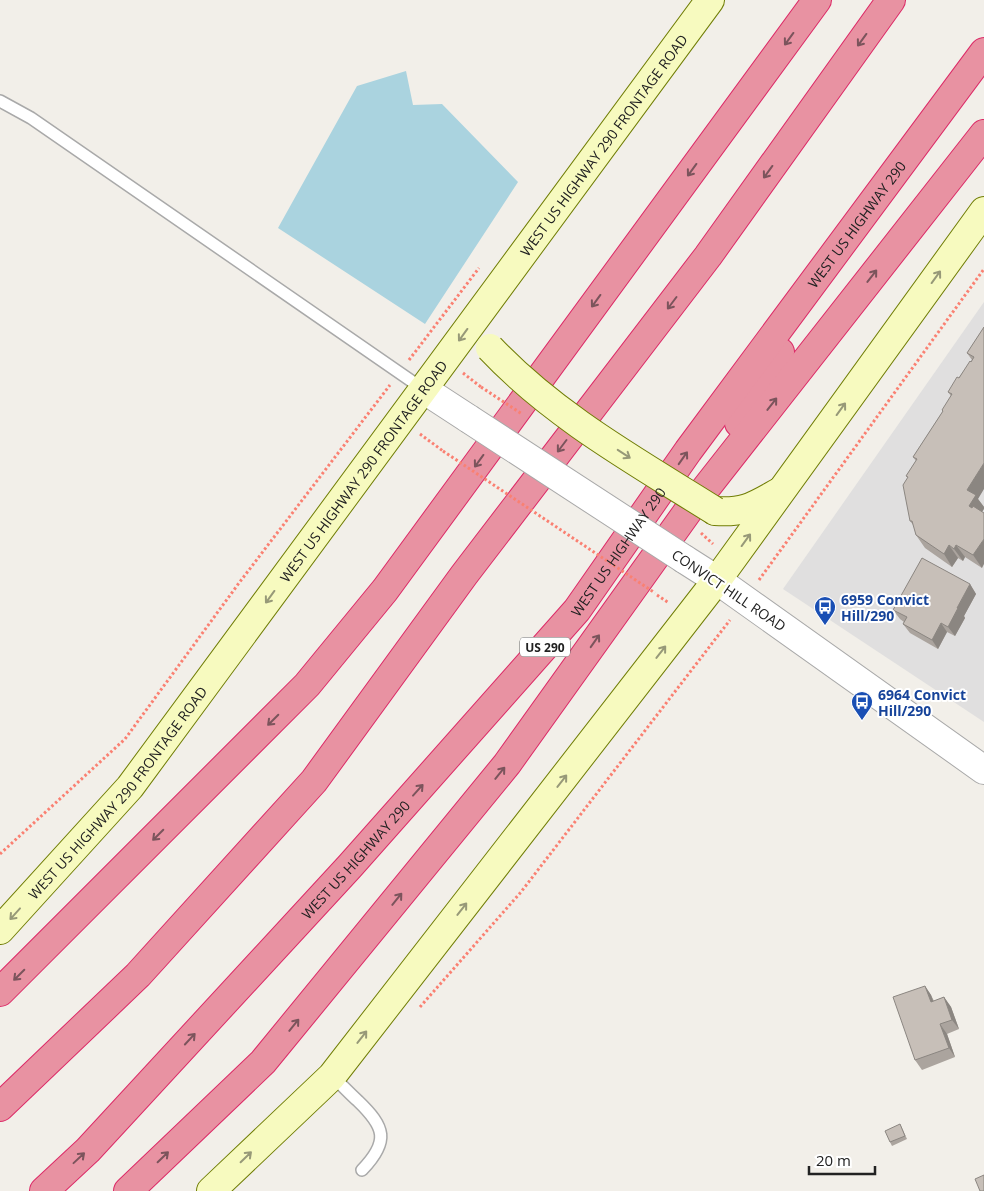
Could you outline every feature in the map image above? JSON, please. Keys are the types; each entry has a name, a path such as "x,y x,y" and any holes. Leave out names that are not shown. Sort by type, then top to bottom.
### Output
{"highway":[{"path":"0,992 307,685 385,590 817,0"},
{"path":"0,1108 138,975 314,781 464,575 708,256 891,0"},
{"name":"WEST US HIGHWAY 290","path":"44,1191 88,1150 337,881 577,610 688,450 984,52"},
{"path":"128,1191 269,1055 507,764 688,511 984,134"},
{"path":"688,511 847,236"}],"main road":[{"name":"WEST US HIGHWAY 290 FRONTAGE ROAD","path":"0,930 130,787 710,0"},
{"path":"211,1191 332,1076 718,580 984,211"},
{"path":"491,298 490,348 512,372 546,401 626,455 715,511 734,512 741,510 754,506 782,491"}],"street":[{"name":"CONVICT HILL ROAD","path":"424,389 718,580 984,770"}],"lane":[{"path":"0,101 16,108 31,118 424,389"},
{"path":"332,1076 368,1111 381,1130 381,1140 373,1159 362,1170"}],"path":[{"path":"418,1009 521,892 746,600 984,269"},
{"path":"0,854 124,739 239,583 377,402"},
{"path":"443,451 655,593"}],"shaded area":[{"path":"984,302 984,722 783,589"}],"water":[{"path":"406,71 413,105 442,104 518,182 425,324 278,228 357,86"}],"building":[{"path":"984,327 984,463 967,490 976,495 969,506 972,508 973,506 984,513 984,539 973,555 956,545 954,549 949,545 944,554 916,535 912,521 910,521 903,485 908,477 906,476 917,459 913,457 952,394 948,392 957,377 959,378 974,357 967,353"},
{"path":"922,558 970,584 948,627 941,623 932,640 903,624 907,617 893,610"},
{"path":"925,986 931,1002 944,997 952,1020 940,1024 949,1048 915,1060 893,997"},
{"path":"900,1124 905,1136 890,1142 885,1131"},
{"path":"984,1175 984,1191 980,1191 975,1179"}],"place":[{"name":"6959 Convict Hill/290","path":"825,626"},
{"name":"6964 Convict Hill/290","path":"862,721"}]}
